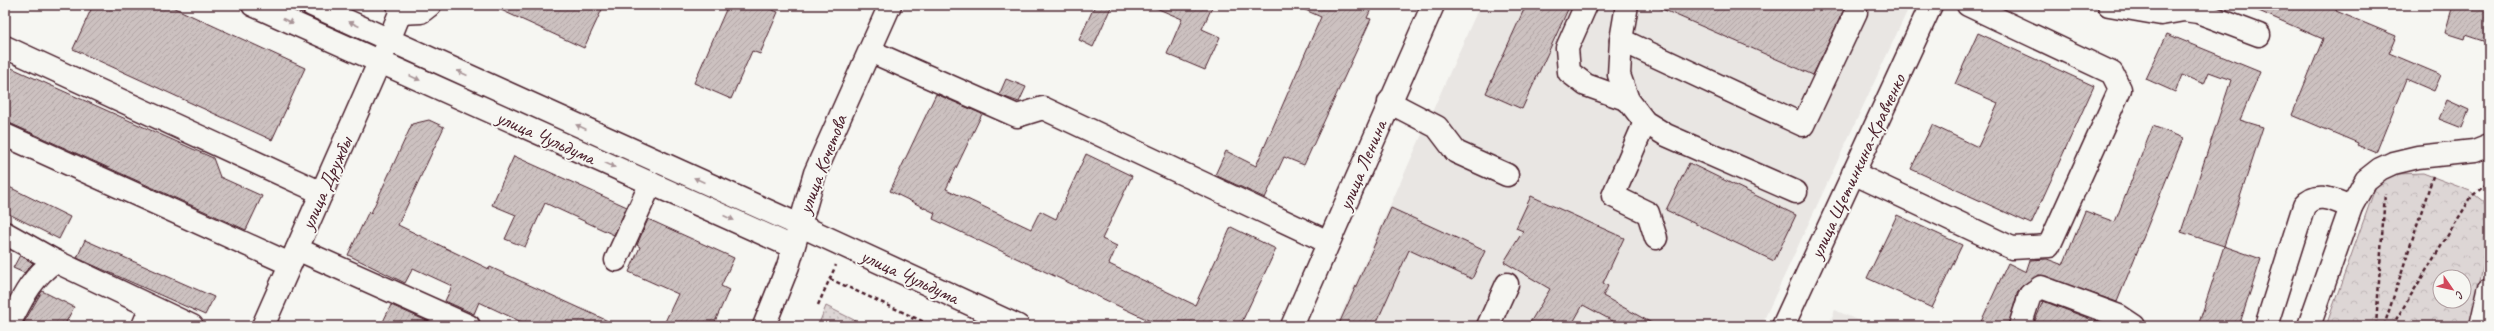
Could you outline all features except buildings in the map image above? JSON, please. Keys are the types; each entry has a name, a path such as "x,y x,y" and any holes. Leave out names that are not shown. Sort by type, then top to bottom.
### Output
{"main road":[{"name":"улица Чульдума","path":"252,5 793,247 841,254"},
{"name":"улица Чульдума","path":"312,5 799,225 841,254 1018,326"},
{"path":"399,9 421,12 430,5"},
{"name":"улица Кочетова","path":"764,326 780,289 815,173 890,5"},
{"name":"улица Ленина","path":"1292,326 1389,102 1433,5"},
{"path":"1586,5 1567,48 1570,72 1586,85 1628,100"},
{"path":"1627,5 1621,40 1619,75 1628,100 1645,122 1666,135 1796,192"},
{"name":"улица Щетинкина-Кравченко","path":"1783,326 1931,5"},
{"path":"1853,173 2012,248 2050,246 2120,89 2112,73 1968,5"},
{"path":"2109,5 2161,14 2184,10 2198,12 2259,34"},
{"name":"улица Дружбы","path":"263,326 389,40 399,9"},
{"path":"1621,40 1803,125 1856,12"},
{"path":"5,47 322,193"},
{"path":"870,51 1017,116 1043,108 1328,242"},
{"path":"1389,102 1436,126 1456,152 1507,175"},
{"path":"1645,122 1613,196 1648,213 1656,238"},
{"path":"5,135 294,257 469,326"},
{"path":"2309,326 2351,207 2360,188 2366,180 2386,166 2418,157 2474,151 2489,145"},
{"path":"616,260 650,183"},
{"path":"2266,326 2304,206 2308,200 2321,197 2351,207"},
{"path":"5,232 147,317 192,326"},
{"path":"8,326 30,284 42,271 55,261"},
{"path":"1488,326 1507,284"},
{"path":"2020,326 2030,295 2041,287 2119,316 2134,326"},
{"path":"2481,326 2489,290"}],"path":[{"path":"2384,326 2440,154"},
{"path":"2376,326 2386,166"},
{"path":"2392,326 2472,196 2489,182"},
{"path":"818,305 841,254"},
{"path":"830,279 933,326"},
{"path":"909,326 913,317"}],"shaded area":[{"path":"1480,5 1910,5 1761,326 1336,326"},
{"path":"1835,310 1870,326 1828,326"}],"green space":[{"path":"2423,173 2470,191 2489,206 2489,241 2470,326 2326,326 2377,183 2397,174"},
{"path":"826,306 854,320 856,326 818,326"}]}
